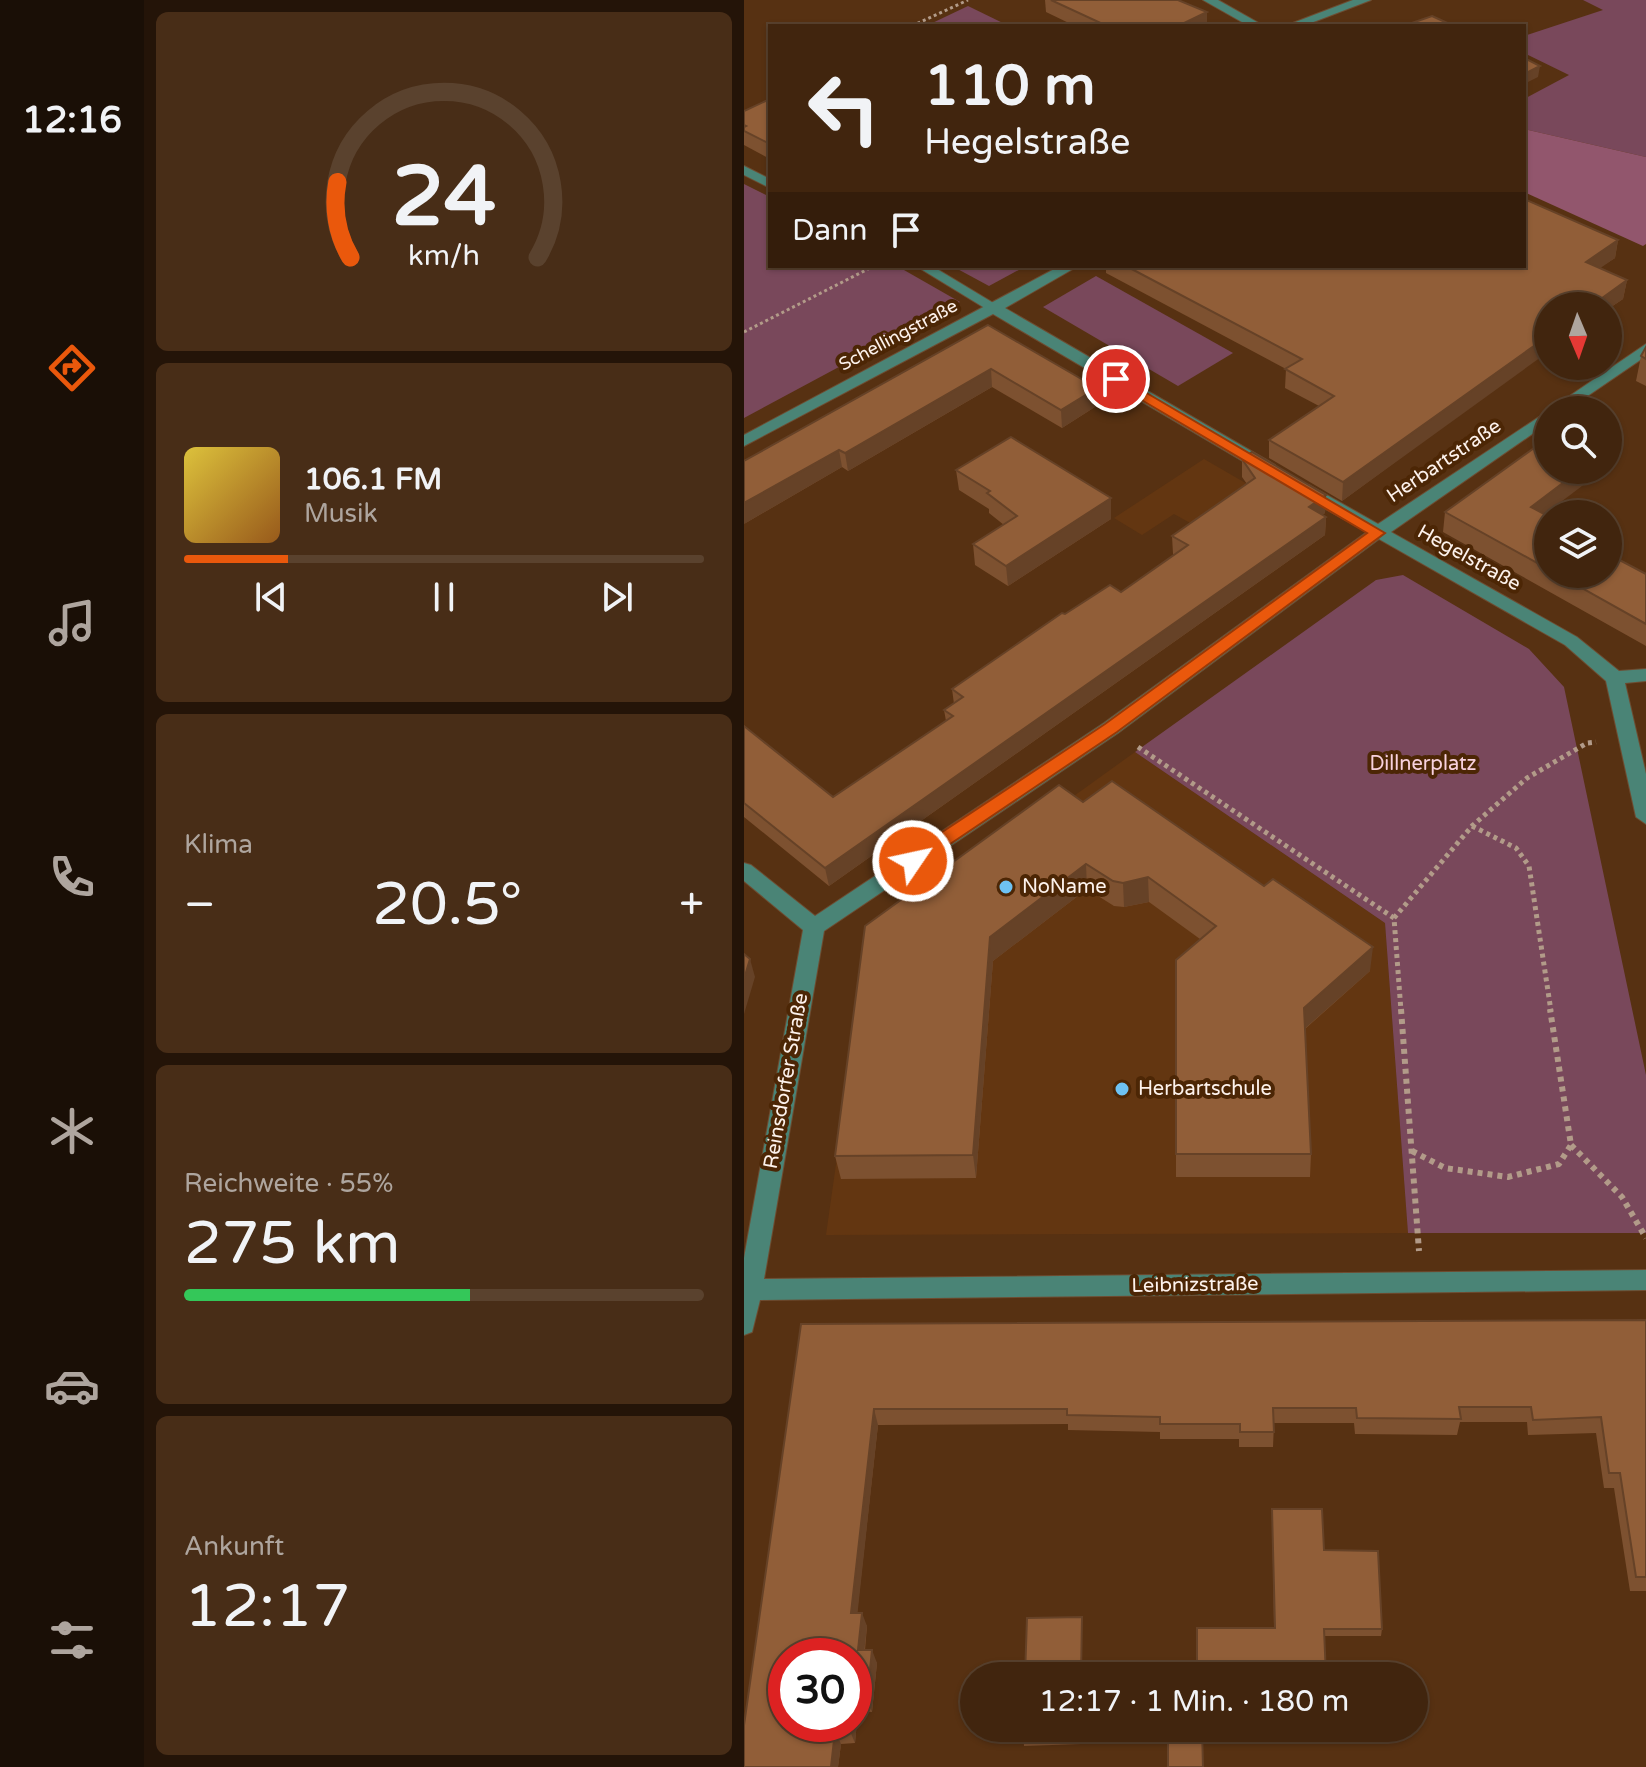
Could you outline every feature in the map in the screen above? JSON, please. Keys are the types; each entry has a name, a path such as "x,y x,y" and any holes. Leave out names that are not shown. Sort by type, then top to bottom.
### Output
{"street":[{"path":"1209,0 1254,24"},
{"path":"1297,24 1365,0"},
{"name":"Schellingstraße","path":"744,441 1067,268"},
{"name":"Hegelstraße","path":"993,307 1377,533 1571,641 1615,678"},
{"path":"1577,396 1646,349"},
{"name":"Herbartstraße","path":"814,927 1111,728 1377,533 1534,426"},
{"path":"1646,675 1615,678 1646,817"},
{"path":"744,870 814,927"},
{"name":"Reinsdorfer Straße","path":"744,1324 747,1290 814,927"},
{"name":"Leibnizstraße","path":"747,1290 1646,1280"}],"lane":[{"path":"744,170 768,183"},
{"name":"Hegelstraße","path":"926,268 993,307"}],"path":[{"path":"916,24 968,0"},
{"path":"744,332 870,268"},
{"path":"1111,728 1394,918"},
{"path":"1422,1282 1394,918 1472,826 1527,778 1587,743 1628,739"},
{"path":"1472,826 1516,848 1529,866 1571,1145 1622,1197 1646,1238"},
{"path":"1412,1151 1445,1168 1508,1177 1559,1164 1571,1145"}],"shaded area":[{"path":"1526,129 1646,157 1646,244 1643,246 1526,193"},
{"path":"1204,459 1261,492 1203,530 1174,514 1142,535 1114,518"},
{"name":"Herbartschule","path":"1135,752 1385,923 1408,1233 826,1235 867,945"}],"green space":[{"path":"1583,0 1646,0 1646,157 1526,129 1526,98 1569,75 1526,54 1526,35 1603,10"},
{"path":"968,6 1005,24 930,24"},
{"path":"744,184 768,196 768,268 900,268 960,302 744,418"},
{"path":"956,268 1022,268 989,286"},
{"path":"1096,276 1233,353 1178,386 1043,307"},
{"name":"Dillnerplatz","path":"1403,575 1529,649 1564,687 1646,1075 1646,1233 1408,1233 1385,923 1135,752 1376,580"}],"building":[{"path":"1051,0 1178,0 1207,12 1182,24 1103,24"},
{"path":"1432,16 1450,24 1409,24"},
{"path":"1526,59 1540,66 1526,73"},
{"path":"768,100 768,143 744,131 744,111"},
{"path":"1526,200 1618,240 1586,262 1627,280 1610,292 1534,292 1534,346 1343,482 1269,440 1334,396 1285,369 1302,359 1130,268 1526,268"},
{"path":"988,325 1097,388 1061,410 991,369 845,453 839,450 744,503 744,461"},
{"path":"1011,437 1111,498 1006,566 973,544 1017,516 987,493 990,491 956,470"},
{"path":"1534,448 1534,484 1561,484 1540,500 1534,500 1531,507 1534,509 1534,561 1445,512"},
{"path":"1252,452 1326,495 1309,507 1326,517 825,868 744,803 744,726 833,797 953,716 944,710 963,697 952,689 1062,613 1110,585 1121,592 1188,545 1172,536 1255,478 1242,459"},
{"path":"1622,561 1646,574 1646,624 1582,588 1622,588"},
{"path":"1112,781 1264,886 1273,879 1373,947 1304,1008 1311,1154 1176,1154 1176,960 1216,926 1148,877 1123,883 1113,881 1086,864 990,937 973,1155 835,1156 865,926 1059,785 1083,802"},
{"path":"744,954 750,959 744,979"},
{"path":"1646,1320 1646,1577 1636,1577 1620,1473 1609,1473 1601,1417 1533,1420 1531,1407 1459,1407 1461,1419 1357,1418 1356,1408 1273,1408 1274,1432 1240,1432 1240,1424 1160,1424 1160,1417 1067,1415 1067,1409 874,1409 851,1613 862,1613 859,1638 768,1638 768,1742 834,1742 831,1767 744,1767 744,1725 801,1324"},
{"path":"1272,1509 1322,1509 1324,1550 1378,1551 1382,1629 1324,1629 1325,1662 1197,1662 1197,1628 1275,1628"},
{"path":"1082,1617 1081,1662 1025,1662 1027,1618"},
{"path":"1168,1742 1202,1742 1203,1767 1168,1767"}],"place":[{"name":"NoName","path":"1006,887"},
{"name":"Herbartschule","path":"1122,1089"}],"route":[{"path":"913,861 1111,728 1377,533 1116,379"}]}
